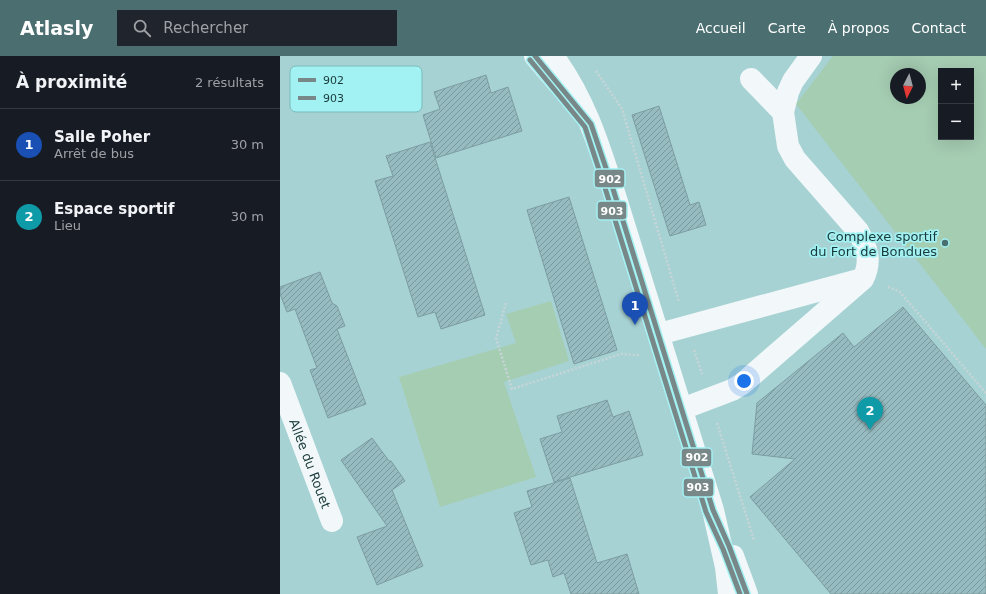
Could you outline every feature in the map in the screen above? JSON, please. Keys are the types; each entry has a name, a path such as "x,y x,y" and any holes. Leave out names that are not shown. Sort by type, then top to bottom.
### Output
{"street":[{"path":"535,56 591,124"},
{"path":"553,56 567,74 580,99 591,124 614,189 713,510 725,561 729,594"},
{"path":"682,409 727,392 742,384 863,278 867,270 868,262 864,242 858,231 795,159 788,146 783,112 788,92 793,81 811,56"},
{"path":"751,78 783,112"},
{"path":"659,334 863,278"},
{"name":"Allée du Rouet","path":"280,383 332,521"},
{"path":"713,510 730,546 747,594"}],"path":[{"path":"863,278 899,291 986,393"},
{"path":"506,303 496,338 512,389 621,354 665,355"}],"green space":[{"name":"Complexe sportif du Fort de Bondues","path":"833,56 986,56 986,349 796,104"},
{"path":"551,301 569,361 504,382 536,477 440,507 399,377 516,343 506,314"}],"building":[{"path":"486,75 491,93 508,87 522,131 436,158 423,115 440,109 434,92"},
{"path":"659,106 690,205 699,202 706,225 670,236 632,115"},
{"path":"430,142 485,315 441,329 435,312 418,317 375,181 393,176 386,156"},
{"path":"569,197 617,350 574,364 527,210"},
{"path":"320,272 332,303 337,306 345,326 337,329 366,404 328,418 310,370 317,368 295,309 287,312 280,294 280,287"},
{"path":"903,307 986,405 986,594 831,594 750,497 795,459 752,454 757,403 843,333 854,347"},
{"path":"607,400 613,417 629,411 643,455 554,482 540,439 562,432 557,416"},
{"path":"372,438 405,481 392,490 423,566 377,585 357,537 387,526 341,460"},
{"path":"570,478 597,563 627,554 639,594 571,594 564,573 553,577 548,560 531,565 514,513 532,507 527,491"}],"transit line":[{"name":"902","path":"535,56 591,124 613,189 713,510 729,546 747,594"},
{"name":"903","path":"530,60 585,127 706,512 723,549 740,594"}],"place":[{"name":"Complexe sportif du Fort de Bondues","path":"945,243"},
{"name":"Salle Poher","path":"635,325"},
{"name":"Espace sportif","path":"870,430"}]}
